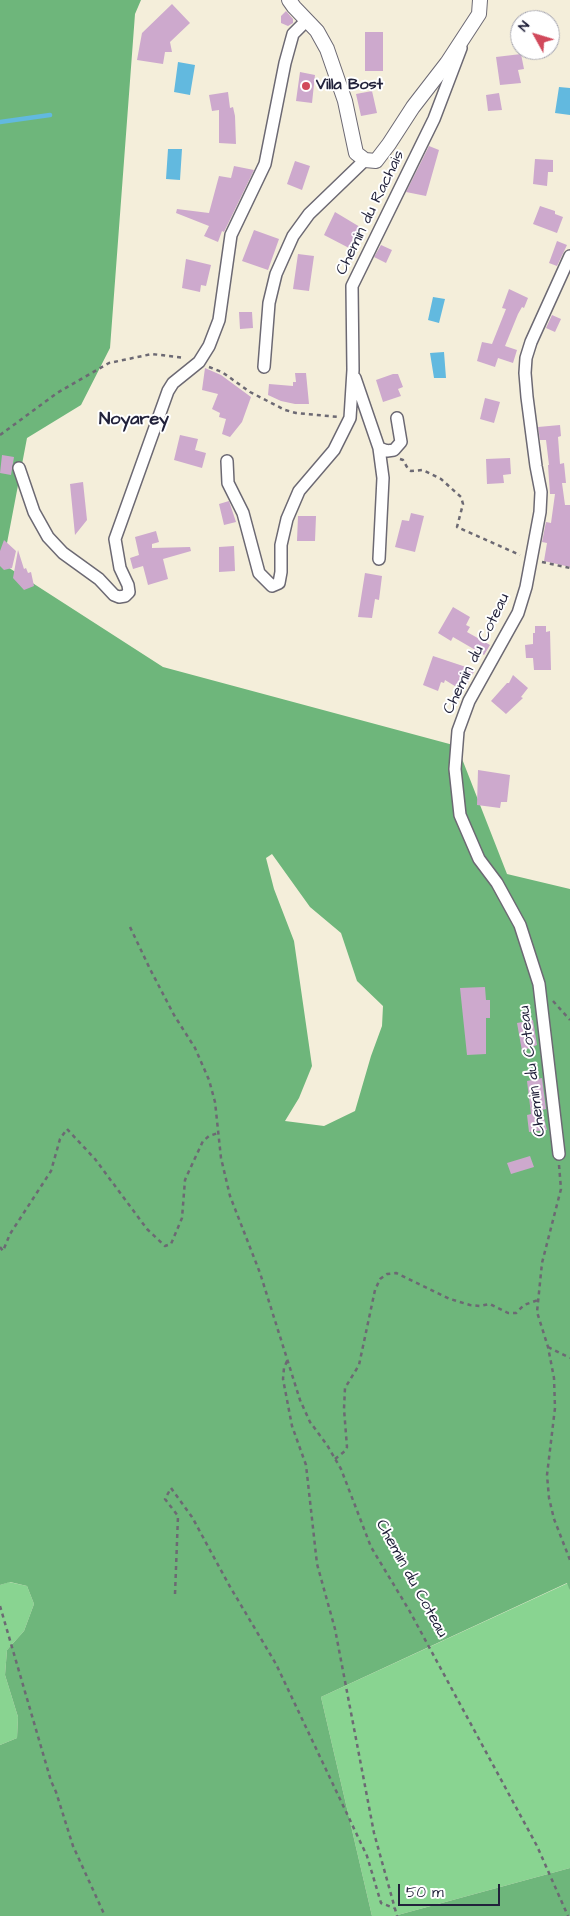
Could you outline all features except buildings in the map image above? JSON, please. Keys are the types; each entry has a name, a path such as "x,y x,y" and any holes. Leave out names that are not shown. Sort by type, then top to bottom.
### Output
{"street":[{"path":"289,0 294,8 317,31 327,49 345,100 356,153 364,160 376,161 413,107 447,63 479,14 480,0"},
{"path":"19,468 34,512 48,536 63,553 99,579 114,595 119,597 125,596 129,592 128,585 120,568 115,539 168,391 174,383 199,362 209,346 219,320 231,236 265,164 285,63 293,34 306,21"},
{"name":"Chemin du Rachais","path":"227,461 228,483 243,514 259,573 272,586 279,583 281,545 287,519 299,490 334,450 350,418 352,286 434,119 467,32"},
{"path":"264,368 269,303 276,274 293,236 309,214 364,160"},
{"name":"Chemin du Coteau","path":"559,1154 539,984 520,925 497,883 479,859 460,815 455,769 458,731 469,701 518,613 532,560 540,512 541,492 527,397 526,358 531,342 570,256"},
{"path":"352,370 380,448 383,478 379,559"},
{"path":"380,448 386,451 394,450 400,442 397,418"}],"path":[{"path":"0,435 57,393 109,363 152,354 181,357 199,362"},
{"path":"532,560 570,568"},
{"name":"Chemin du Coteau","path":"130,927 150,969 210,1080 215,1102 221,1158 230,1196 260,1273 287,1361 310,1422 336,1459 371,1547 410,1610 537,1846 568,1916"},
{"path":"0,1247 3,1251 10,1234 51,1171 60,1139 67,1129 95,1160 147,1229 165,1246 171,1244 182,1218 185,1180 203,1141 208,1136 218,1133"},
{"name":"Chemin du Coteau","path":"559,1154 561,1189 542,1263 537,1312 548,1347 554,1378 555,1408 547,1475 549,1498 554,1519 570,1560"},
{"path":"336,1459 347,1447 344,1410 345,1388 360,1365 375,1290 380,1279 387,1274 396,1273 450,1298 470,1305 490,1304 508,1313 516,1313 524,1305 538,1300"},
{"path":"548,1347 570,1358"},
{"path":"287,1361 283,1380 292,1426 306,1464 317,1564 335,1629 374,1833 396,1916"},
{"path":"176,1594 178,1516 165,1499 171,1488 192,1517 229,1585 276,1664 367,1856 382,1903 394,1908"},
{"path":"0,1606 8,1628 18,1673 73,1846 105,1916"}],"green space":[{"path":"0,0 141,0 135,14 110,348 81,405 27,438 3,564 163,667 457,746 507,874 570,889 570,1591 567,1583 321,1697 372,1916 0,1916 0,1745 17,1738 18,1717 5,1675 7,1650 24,1631 34,1604 27,1586 10,1582 0,1585","holes":["272,854 310,907 341,933 357,981 383,1006 382,1026 355,1111 324,1126 285,1121 299,1098 312,1066 294,941 274,889 266,858"]},
{"path":"9,1582 27,1586 34,1604 24,1631 7,1650 5,1675 18,1717 17,1738 0,1745 0,1585"},
{"path":"568,1583 570,1591 570,1868 394,1916 372,1916 321,1697"},
{"path":"570,1868 570,1916 394,1916"}],"water":[{"path":"178,62 195,65 190,95 174,92"},
{"path":"559,87 570,88 570,115 555,113"},
{"path":"168,149 182,149 180,180 166,179"},
{"path":"433,297 445,299 439,323 428,320"},
{"path":"444,352 446,378 434,378 430,353"}],"waterway":[{"path":"0,122 50,115"}],"place":[{"name":"Villa Bost","path":"306,86"}],"district":[{"name":"Noyarey","path":"134,420"}]}
